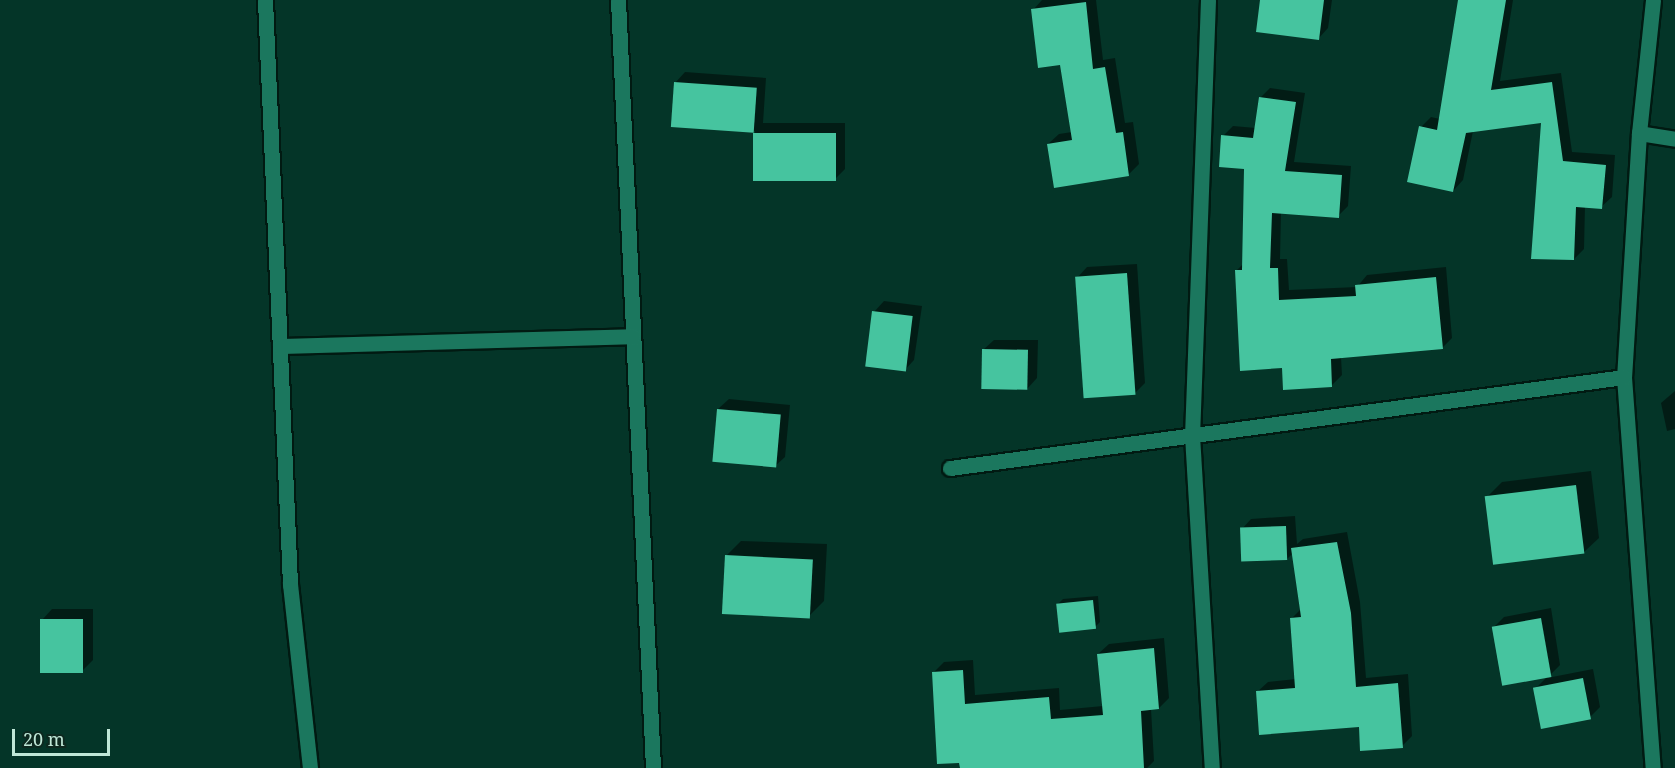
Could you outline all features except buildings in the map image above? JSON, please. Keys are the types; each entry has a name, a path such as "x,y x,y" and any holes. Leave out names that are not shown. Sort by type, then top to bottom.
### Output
{"street":[{"path":"265,0 290,584 310,768"},
{"path":"618,0 653,768"},
{"path":"1208,0 1192,435 1212,768"},
{"path":"1653,0 1639,133 1624,377 1653,768"},
{"path":"1639,133 1675,139"},
{"path":"280,346 633,336"},
{"path":"950,468 1624,377"}]}
